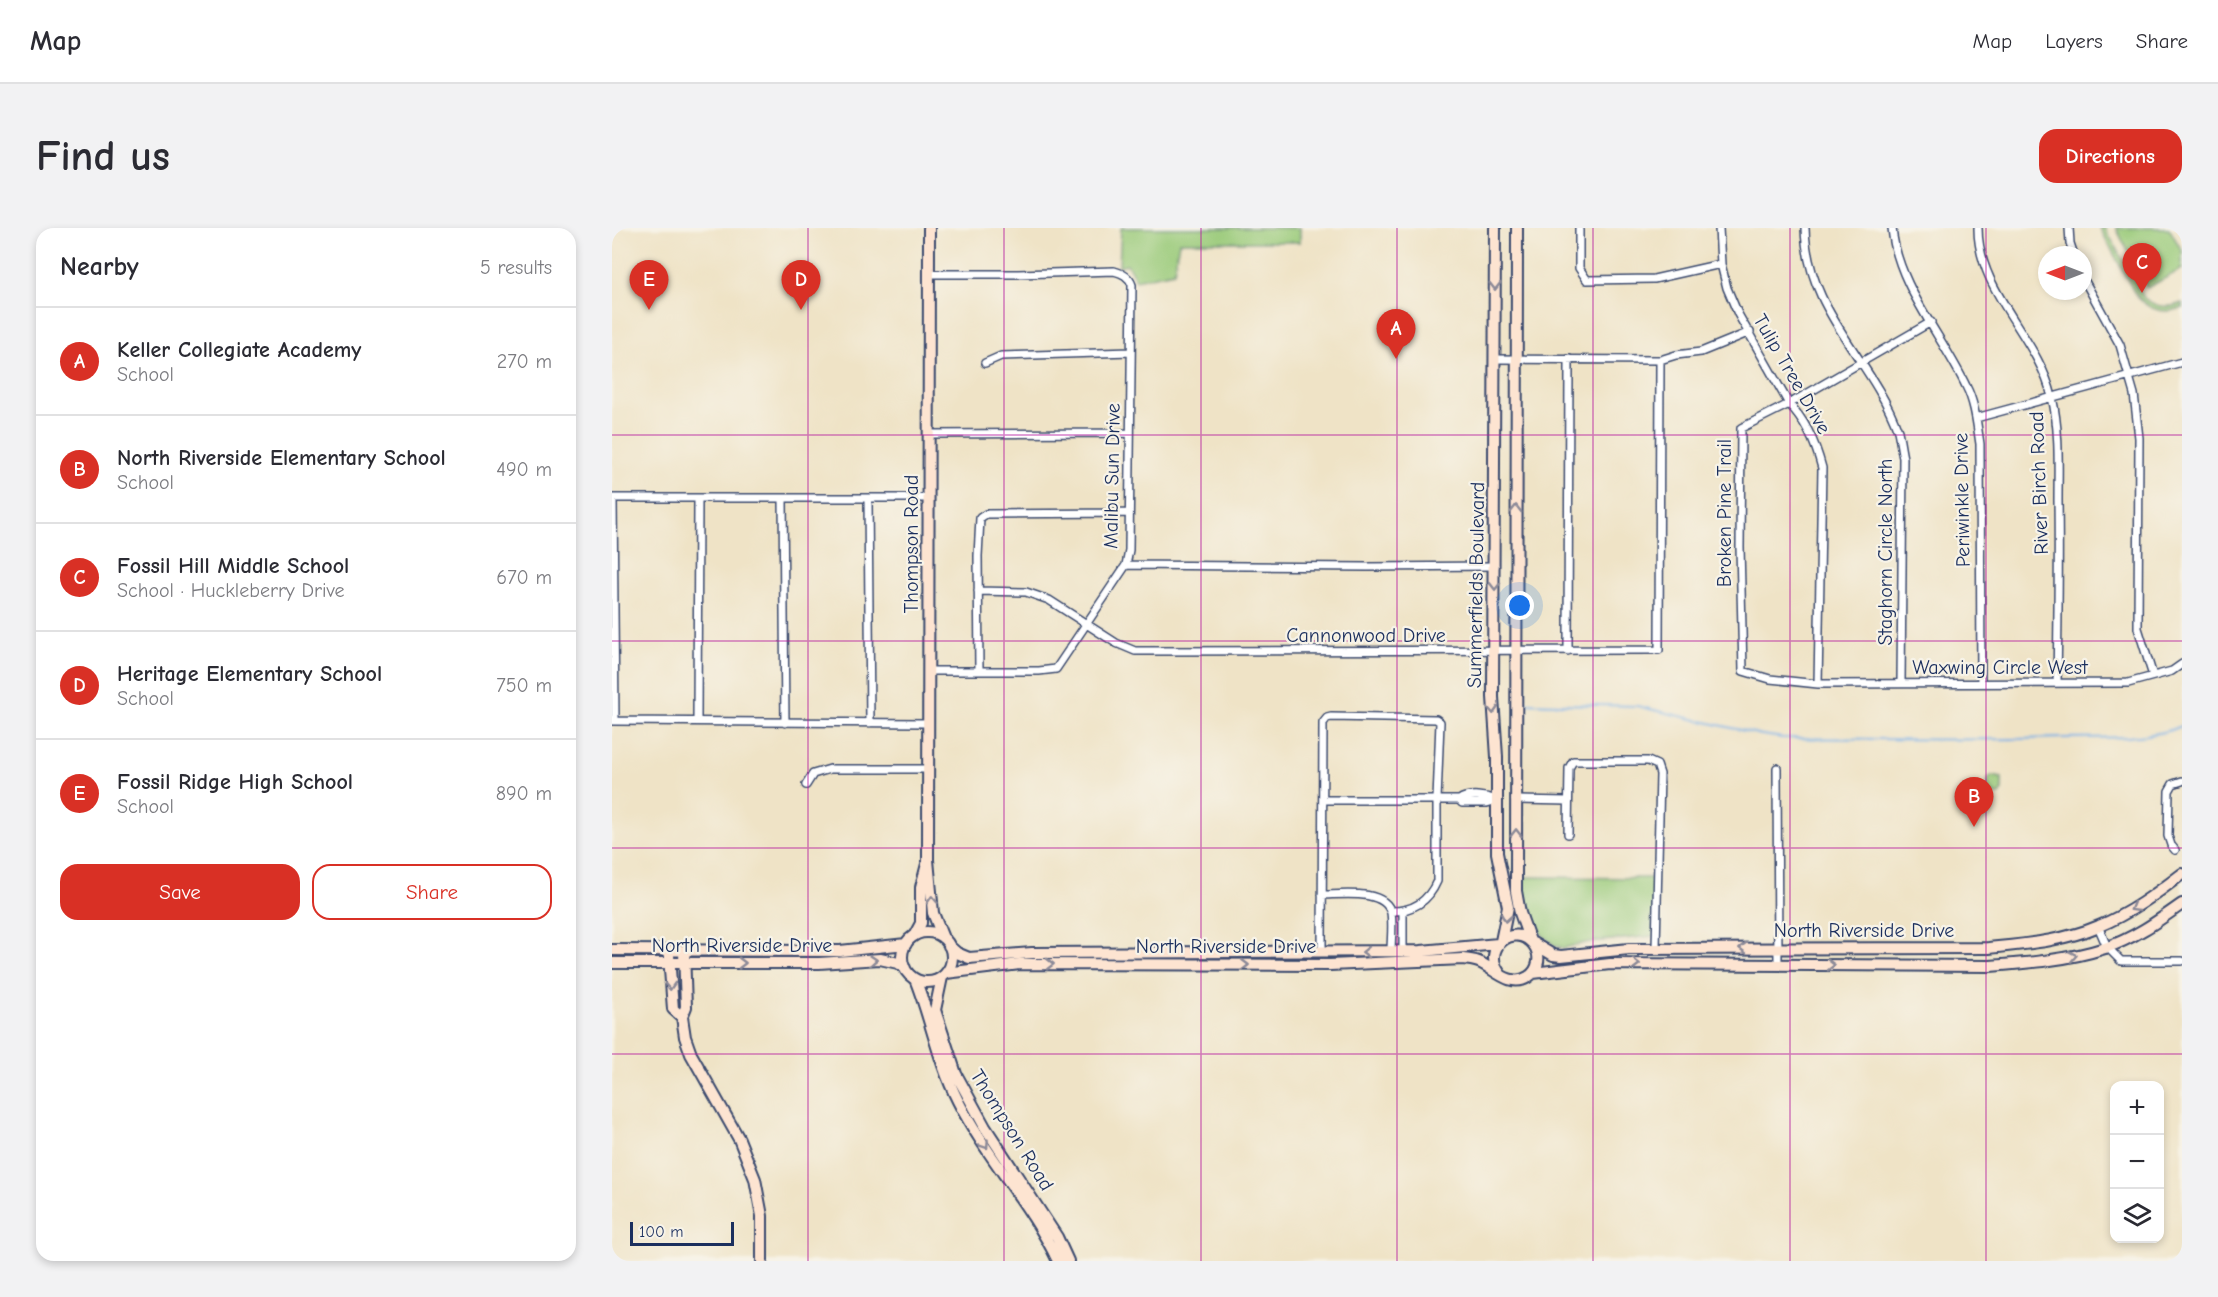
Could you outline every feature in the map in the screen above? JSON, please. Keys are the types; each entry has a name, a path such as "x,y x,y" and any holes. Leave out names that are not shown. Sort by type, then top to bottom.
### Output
{"main road":[{"name":"Thompson Road","path":"929,228 928,860 933,913 946,942"},
{"name":"Summerfields Boulevard","path":"1495,228 1495,651 1493,697 1497,757 1497,853 1508,907 1500,942"},
{"name":"Summerfields Boulevard","path":"1517,228 1516,891 1519,910 1531,942"},
{"path":"1497,800 1515,800"},
{"name":"Thompson Road","path":"914,936 921,923 921,887 928,860"},
{"name":"North Riverside Drive","path":"914,936 929,932 946,942 957,953 969,958 1019,953 1403,952 1440,950 1500,942 1512,936 1519,936 1553,955 1561,956 1656,948 1989,948 2066,937 2098,927 2143,902 2182,874"},
{"name":"North Riverside Drive","path":"915,979 926,982 944,975 1020,964 1367,964 1463,959 1481,963 1514,981 1533,973 1610,964 1990,966 2074,956 2107,947 2144,929 2182,904"},
{"path":"914,936 906,944 902,956 905,968 915,979"},
{"path":"944,975 952,960 946,942"},
{"path":"1500,942 1493,957 1501,975"},
{"path":"1531,942 1536,949 1538,961 1533,973"},
{"name":"North Riverside Drive","path":"612,950 840,951 906,944"},
{"path":"670,950 673,1009 682,1017 691,1054 739,1139 755,1179 762,1216 762,1261"},
{"path":"682,1017 686,1007 684,951"},
{"path":"1172,952 1172,964"},
{"name":"North Riverside Drive","path":"612,963 819,963 880,959 898,963 905,968"},
{"name":"Thompson Road","path":"944,975 934,1010 958,1102 976,1132 1068,1261"},
{"name":"Thompson Road","path":"915,979 951,1075"},
{"name":"Thompson Road","path":"1047,1230 1058,1261"}],"street":[{"path":"1579,228 1579,268 1587,280 1654,279 1720,264"},
{"name":"Tulip Tree Drive","path":"1719,228 1720,264 1738,314 1811,437 1822,468 1818,684"},
{"name":"Staghorn Circle North","path":"1805,228 1813,278 1838,329 1860,363 1898,432 1903,458 1901,683"},
{"name":"Periwinkle Drive","path":"1892,228 1893,245 1898,260 1916,300 1968,388 1976,418 1980,444 1981,683"},
{"name":"River Birch Road","path":"1978,228 1982,255 1988,273 2004,305 2036,355 2052,397 2058,442 2057,683"},
{"path":"2069,228 2071,246"},
{"name":"Malibu Sun Drive","path":"929,274 1114,271 1130,279 1132,285 1130,513 1129,550 1126,565 1056,669 929,671"},
{"path":"2092,294 2120,345 2134,394 2139,438 2138,628 2153,676"},
{"name":"Broken Pine Trail","path":"1743,671 1740,580 1741,428 1790,404 1931,322"},
{"path":"1495,359 1660,360 1676,355 1701,352 1749,332"},
{"path":"985,363 1001,356 1131,352"},
{"path":"1568,651 1569,359"},
{"name":"Cannonwood Drive","path":"978,591 1026,592 1049,600 1087,625 1135,651 1659,650 1660,360"},
{"path":"1976,418 2182,362"},
{"path":"929,434 1130,433"},
{"path":"929,498 612,498 613,721 929,723"},
{"path":"697,721 698,498"},
{"path":"783,498 785,723"},
{"path":"868,499 870,723"},
{"path":"979,671 978,528 981,518 986,514 1130,513"},
{"path":"1126,565 1495,566"},
{"name":"Waxwing Circle West","path":"1743,671 1770,679 1818,684 2128,684 2172,671 2182,664"},
{"path":"1322,895 1365,894 1376,897 1391,911 1403,911 1425,901 1433,892 1437,881 1440,722 1430,717 1331,717 1323,723 1323,800 1322,895 1322,952"},
{"path":"1568,834 1569,768 1573,761 1648,761 1654,762 1659,768 1656,948"},
{"path":"1777,768 1778,965"},
{"path":"806,785 813,774 830,769 928,769"},
{"path":"2175,850 2170,845 2168,836 2169,791 2173,784 2182,781"},
{"path":"1323,800 1459,800 1464,796 1488,796 1497,800"},
{"path":"1515,800 1568,801"},
{"path":"1391,911 1391,952"},
{"path":"1403,911 1403,952"},
{"path":"2098,927 2107,947 2121,961 2182,961"}],"green space":[{"path":"1121,228 1300,228 1300,242 1179,242 1174,272 1136,280 1127,264 1119,266"},
{"path":"2100,228 2105,228 2144,298 2162,306 2182,303 2182,308 2168,311 2155,309 2143,303 2134,292"},
{"path":"2116,228 2169,228 2182,251 2182,269 2147,288"},
{"path":"1991,776 2002,778 2000,795 1988,794 1988,779"},
{"path":"1522,877 1654,878 1654,936 1590,942 1564,948 1555,946 1539,932 1527,911 1521,896"}],"waterway":[{"path":"1523,703 1637,706 1783,738 1959,740 2109,738 2153,734 2182,726"}],"place":[{"name":"Fossil Hill Middle School","path":"2142,293"},
{"name":"Fossil Ridge High School","path":"649,310"},
{"name":"Heritage Elementary School","path":"801,310"},
{"name":"Keller Collegiate Academy","path":"1396,359"},
{"name":"North Riverside Elementary School","path":"1974,827"}]}
